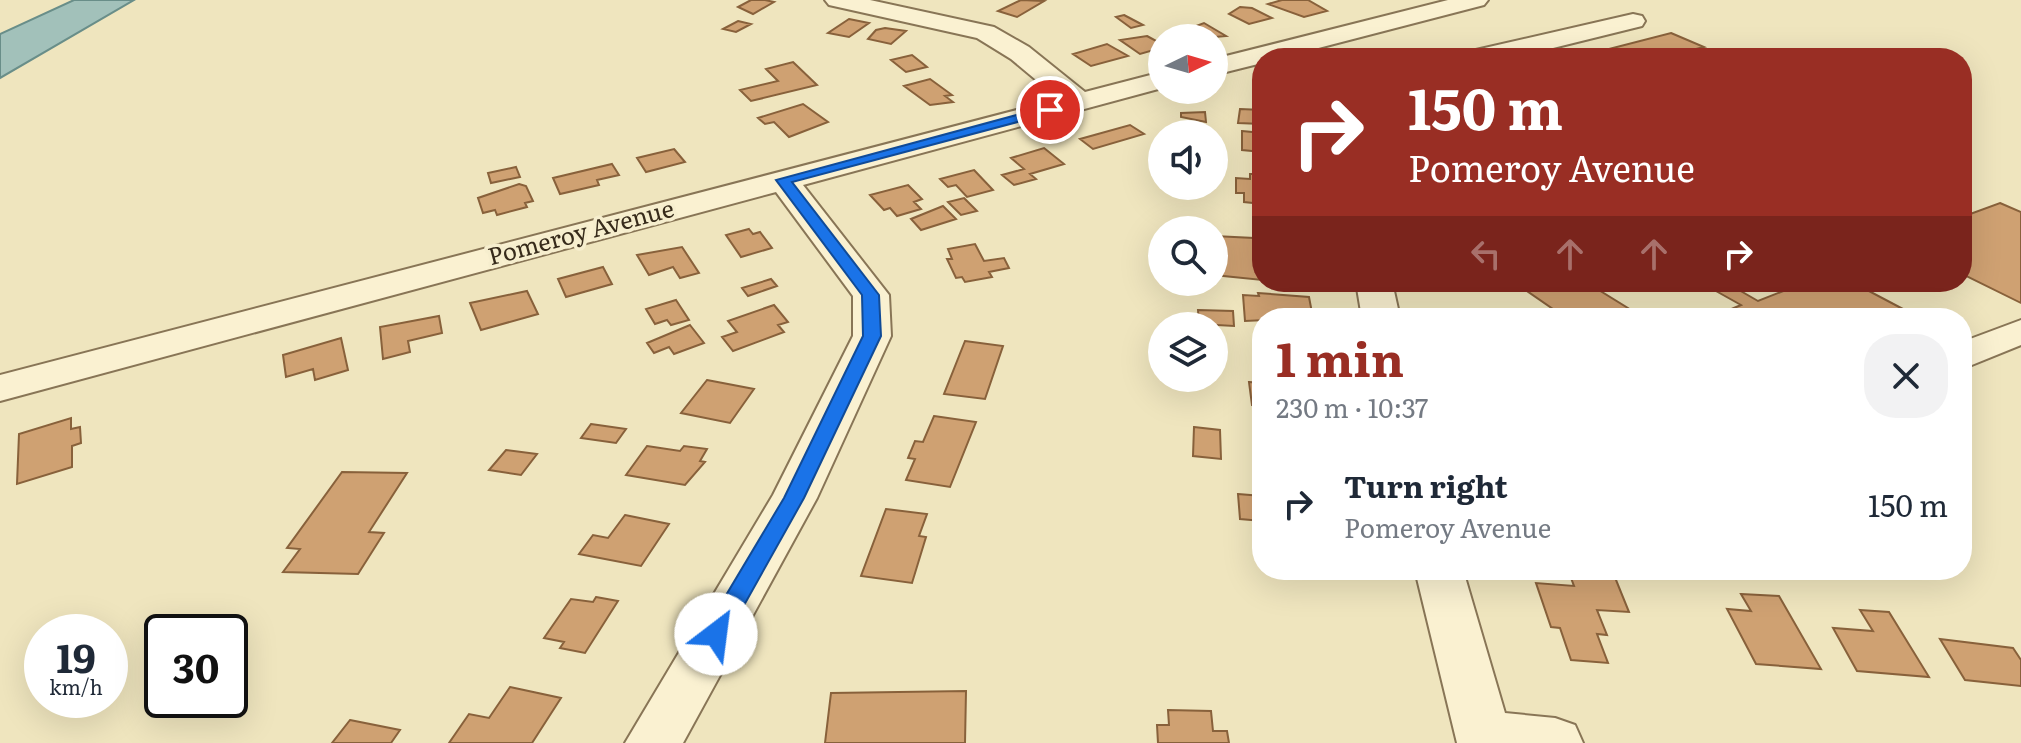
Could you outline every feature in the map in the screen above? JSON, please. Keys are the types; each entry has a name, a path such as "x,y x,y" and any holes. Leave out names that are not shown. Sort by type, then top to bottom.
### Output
{"street":[{"path":"837,0 985,32 1020,53 1080,102"},
{"path":"1315,48 1476,0"},
{"path":"1548,48 1633,21"},
{"path":"1228,65 1252,60"},
{"name":"Pomeroy Avenue","path":"0,388 1148,84"},
{"path":"653,743 794,498 872,336 871,295 783,180"},
{"path":"1972,353 2021,331"},
{"path":"1442,580 1484,740 1555,743"}],"water":[{"path":"74,0 134,0 0,78 0,34"}],"building":[{"path":"751,0 774,2 753,14 738,7"},
{"path":"1021,0 1044,1 1017,17 998,11"},
{"path":"1282,0 1308,0 1327,11 1304,17 1268,4"},
{"path":"1240,7 1252,8 1272,18 1249,24 1229,14"},
{"path":"1124,15 1143,25 1131,28 1116,17"},
{"path":"849,19 869,23 849,37 828,33"},
{"path":"738,21 751,24 736,32 723,29"},
{"path":"876,30 906,31 891,44 868,39"},
{"path":"1671,33 1704,47 1700,48 1613,48"},
{"path":"1147,36 1148,52 1140,54 1120,40"},
{"path":"1107,44 1128,56 1091,66 1073,54"},
{"path":"912,55 927,67 906,72 891,60"},
{"path":"793,62 817,85 751,101 740,90 778,81 766,69"},
{"path":"930,79 952,95 945,96 953,102 930,105 904,86"},
{"path":"803,104 828,122 789,137 774,122 765,124 758,118"},
{"path":"1240,109 1252,110 1252,124 1238,123"},
{"path":"1205,112 1206,120 1181,117 1181,113"},
{"path":"1130,125 1144,134 1093,149 1080,139"},
{"path":"1242,131 1252,132 1252,151 1242,150"},
{"path":"1044,148 1064,164 1030,174 1036,179 1014,185 1002,175 1024,169 1011,158"},
{"path":"674,149 685,162 646,172 637,158"},
{"path":"612,164 619,175 597,180 599,185 560,194 553,178"},
{"path":"516,167 520,177 491,183 488,173"},
{"path":"974,170 993,190 967,197 956,185 948,187 940,179"},
{"path":"1252,174 1252,203 1244,202 1244,193 1236,193 1236,178 1250,179"},
{"path":"519,184 526,186 533,201 525,203 527,207 497,215 495,210 483,213 478,198"},
{"path":"908,185 922,199 914,202 921,209 897,216 890,208 884,210 870,195"},
{"path":"964,198 977,211 961,215 948,202"},
{"path":"2000,203 2021,212 2021,303 1972,279 1972,213"},
{"path":"943,206 956,219 921,230 911,219"},
{"path":"749,229 753,234 760,232 772,248 741,257 726,235"},
{"path":"1228,237 1252,238 1252,279 1228,276"},
{"path":"975,244 984,261 1004,258 1009,268 989,272 992,277 965,282 962,277 956,278 947,259 952,259 948,249"},
{"path":"682,247 699,273 680,278 673,267 649,275 637,255"},
{"path":"603,267 612,284 566,297 558,279"},
{"path":"771,279 777,286 748,296 742,288"},
{"path":"527,291 538,314 481,330 470,303"},
{"path":"1528,292 1602,292 1628,308 1551,308"},
{"path":"1718,292 1742,292 1758,301 1781,292 1871,292 1901,308 1734,308 1741,305"},
{"path":"1258,293 1309,297 1311,308 1252,308 1252,321 1245,321 1243,295 1259,296"},
{"path":"676,300 689,320 671,325 667,320 655,324 646,309"},
{"path":"774,305 788,322 778,325 784,332 733,351 722,337 737,332 728,321"},
{"path":"1233,311 1234,326 1228,326 1228,312 1198,312"},
{"path":"439,316 442,333 408,341 410,352 383,359 380,327"},
{"path":"690,325 704,343 674,354 669,347 654,353 647,343"},
{"path":"341,338 348,370 315,380 313,369 286,377 283,355"},
{"path":"965,341 1003,346 985,399 944,394"},
{"path":"707,380 754,389 730,423 681,413"},
{"path":"934,416 976,422 950,487 906,480 915,459 908,458 915,441 923,442"},
{"path":"71,418 71,429 80,427 81,443 72,446 72,467 17,484 19,434"},
{"path":"591,424 626,429 616,443 581,438"},
{"path":"1194,427 1220,430 1221,459 1193,456"},
{"path":"647,446 680,451 684,446 707,449 700,461 705,462 685,485 626,475"},
{"path":"506,450 537,454 521,475 489,470"},
{"path":"342,472 407,473 369,532 384,533 358,574 283,572 300,549 287,548"},
{"path":"1238,494 1252,495 1252,520 1240,519"},
{"path":"886,509 927,514 919,536 926,537 912,583 861,576"},
{"path":"625,515 669,524 641,566 579,554 593,535 608,538"},
{"path":"1572,580 1616,580 1629,612 1597,610 1607,635 1597,634 1608,663 1571,660 1560,628 1551,627 1536,583 1574,586"},
{"path":"1741,594 1779,596 1821,669 1756,664 1727,609 1751,611"},
{"path":"596,597 618,601 585,653 560,648 564,642 544,638 571,599 593,602"},
{"path":"1860,610 1889,612 1929,677 1857,671 1833,628 1873,631"},
{"path":"1940,639 2013,648 2021,660 2021,686 1965,680"},
{"path":"510,687 561,698 532,743 449,743 469,714 489,718"},
{"path":"966,691 965,743 825,743 831,693"},
{"path":"1168,710 1211,711 1213,731 1227,731 1229,743 1158,743 1157,725 1169,725"},
{"path":"350,720 400,730 391,743 332,743"}],"route":[{"path":"716,634 794,498 859,369 872,336 871,295 783,180 1050,110"}]}
